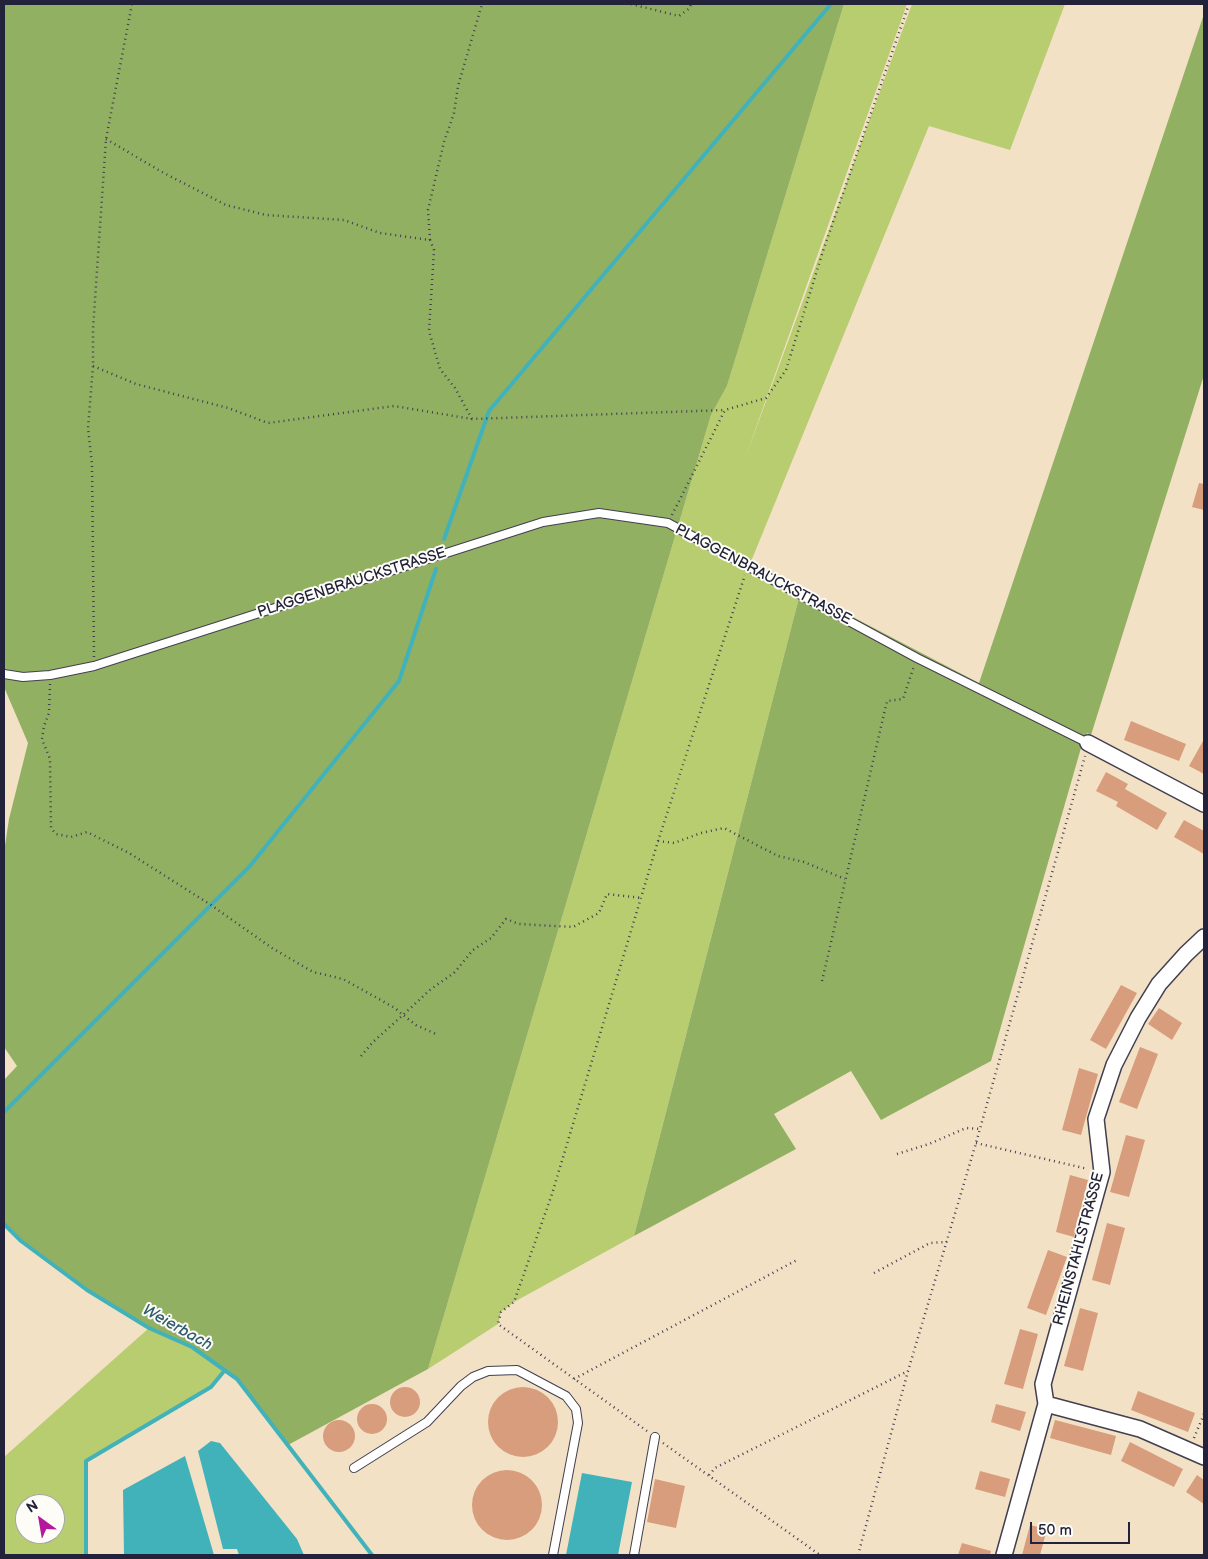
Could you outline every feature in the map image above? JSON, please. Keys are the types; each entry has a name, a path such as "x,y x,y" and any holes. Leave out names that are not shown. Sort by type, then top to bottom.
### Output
{"street":[{"name":"PLAGGENBRAUCKSTRASSE","path":"1088,743 1204,804"},
{"name":"RHEINSTAHLSTRASSE","path":"1004,1555 1046,1404 1043,1384 1102,1172 1096,1119 1114,1065 1138,1018 1159,984 1204,937"},
{"path":"1046,1404 1140,1429 1204,1458"}],"lane":[{"name":"PLAGGENBRAUCKSTRASSE","path":"4,674 23,677 50,675 94,666 543,522 599,513 668,523 917,658 1088,743"},
{"path":"354,1468 427,1422 461,1386 473,1377 488,1371 517,1370 566,1396 576,1409 578,1423 553,1555"},
{"path":"634,1555 655,1436"}],"path":[{"path":"94,666 92,464 88,428 93,366 93,329 106,139 132,4"},
{"path":"472,419 455,388 440,369 428,331 434,250 430,240 428,210 444,142 454,113 458,86 482,4"},
{"path":"631,4 679,16 690,8 691,4"},
{"path":"93,366 136,384 228,408 268,423 394,406 472,419 725,410 766,398 786,370 823,251 909,4"},
{"path":"106,139 162,172 226,205 266,215 344,220 380,233 430,240"},
{"path":"668,523 725,410"},
{"path":"514,1302 552,1194 658,841 748,567"},
{"path":"822,981 887,701 904,699 917,658"},
{"path":"50,675 49,714 44,726 42,739 50,759 52,828 56,834 71,837 87,832 129,853 296,962 313,972 343,979 395,1008 416,1025 436,1034"},
{"path":"858,1555 908,1371 948,1242 1088,743"},
{"path":"658,841 674,843 701,833 724,828 778,856 804,862 845,879"},
{"path":"361,1056 373,1042 431,989 454,973 473,950 491,938 506,919 519,924 573,927 599,913 608,894 642,898"},
{"path":"897,1154 929,1144 966,1128 980,1129"},
{"path":"976,1143 1102,1172"},
{"path":"874,1273 930,1243 948,1242"},
{"path":"574,1378 798,1260"},
{"path":"709,1475 714,1468 908,1371"},
{"path":"1188,1450 1204,1414"}],"green space":[{"path":"4,4 844,4 727,386 711,415 428,1369 288,1445 237,1379 192,1347 149,1328 87,1290 21,1241 4,1224 4,1080 17,1066 4,1047 4,852 9,819 28,743 4,687"},
{"path":"844,4 907,4 743,464 912,4 1065,4 1010,150 929,126 750,564 724,554 801,590 634,1236 514,1302 501,1312 498,1324 428,1369 711,415 727,386"},
{"path":"1204,14 1204,375 1091,735 1087,733 1081,748 991,1061 881,1120 851,1071 774,1114 796,1149 634,1236 801,590 979,683"},
{"path":"149,1328 192,1347 225,1370 211,1387 86,1461 86,1555 4,1555 4,1457"}],"water":[{"path":"211,1441 220,1443 297,1539 304,1555 239,1555 237,1549 223,1549 198,1451"},
{"path":"185,1456 214,1555 124,1555 123,1490"},
{"path":"582,1473 632,1482 618,1555 566,1555"}],"building":[{"path":"1199,483 1204,484 1204,510 1192,507"},
{"path":"1131,721 1186,744 1179,761 1124,740"},
{"path":"1204,742 1204,774 1189,766"},
{"path":"1106,772 1128,784 1125,789 1167,813 1157,830 1116,806 1118,802 1096,791"},
{"path":"1184,820 1204,831 1204,854 1174,837"},
{"path":"1121,985 1137,993 1106,1049 1090,1040"},
{"path":"1159,1008 1182,1023 1172,1040 1148,1024"},
{"path":"1140,1047 1158,1054 1137,1109 1119,1102"},
{"path":"1079,1068 1098,1074 1081,1135 1062,1130"},
{"path":"1126,1135 1145,1140 1129,1197 1110,1192"},
{"path":"1070,1175 1088,1180 1074,1237 1056,1232"},
{"path":"1107,1223 1125,1228 1110,1285 1092,1280"},
{"path":"1048,1250 1067,1257 1046,1315 1027,1308"},
{"path":"1080,1308 1098,1313 1083,1371 1064,1366"},
{"path":"1020,1329 1038,1334 1023,1389 1004,1384"},
{"path":"405,1387 416,1391 420,1402 416,1413 405,1417 394,1413 390,1402 394,1391"},
{"path":"523,1387 536,1390 548,1397 555,1409 558,1422 555,1435 548,1447 536,1454 523,1457 510,1454 498,1447 491,1435 488,1422 491,1409 498,1397 510,1390"},
{"path":"1138,1391 1195,1413 1188,1432 1131,1410"},
{"path":"372,1404 383,1408 387,1419 383,1430 372,1434 361,1430 357,1419 361,1408"},
{"path":"996,1404 1026,1412 1020,1431 991,1422"},
{"path":"339,1420 345,1421 350,1425 354,1430 354,1442 350,1447 345,1451 339,1452 333,1451 328,1447 324,1442 323,1436 324,1430 328,1425 333,1421"},
{"path":"1055,1420 1116,1436 1111,1455 1050,1438"},
{"path":"1130,1442 1183,1469 1174,1487 1121,1461"},
{"path":"507,1470 520,1473 532,1480 539,1492 542,1505 539,1518 532,1530 520,1537 507,1540 494,1537 482,1530 475,1518 472,1505 475,1492 482,1480 494,1473"},
{"path":"980,1471 1010,1479 1005,1497 975,1489"},
{"path":"1197,1475 1204,1480 1204,1504 1186,1492"},
{"path":"655,1479 685,1486 676,1528 647,1522"},
{"path":"1030,1525 1047,1529 1040,1555 1022,1555"},
{"path":"962,1543 991,1551 990,1555 958,1555"}],"waterway":[{"path":"444,539 489,411 831,4"},
{"path":"4,1112 250,866 399,681 436,569"},
{"name":"Weierbach","path":"4,1224 21,1241 87,1290 149,1328 192,1347 237,1379 372,1555"},
{"path":"86,1555 86,1461 211,1387 225,1370"}]}
